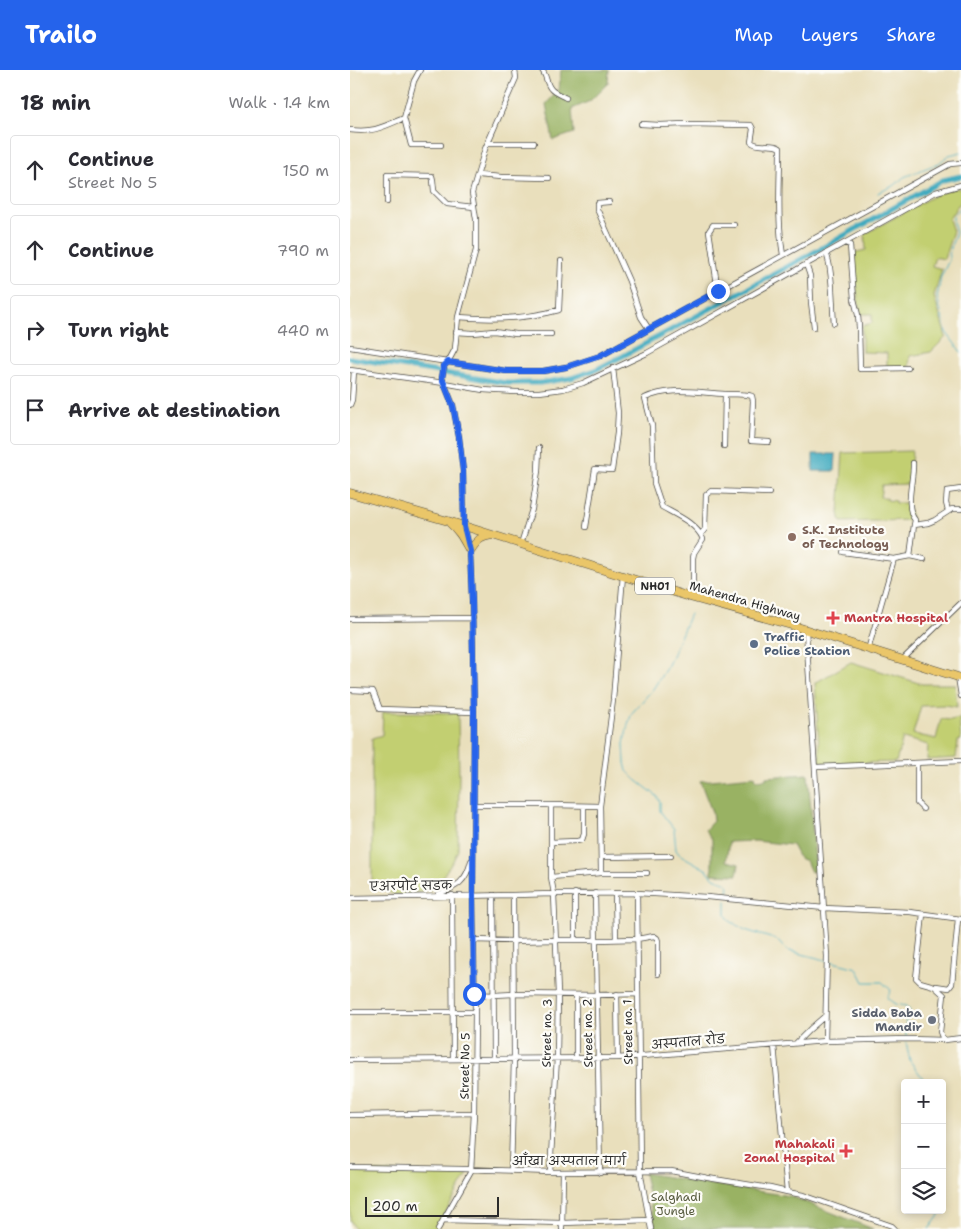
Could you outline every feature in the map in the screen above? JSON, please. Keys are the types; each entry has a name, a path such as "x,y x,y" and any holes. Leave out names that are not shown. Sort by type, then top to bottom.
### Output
{"highway":[{"name":"Mahendra Highway","path":"350,493 494,535 692,598 792,625 806,631 960,678"},
{"path":"448,521 462,535 470,551 479,539 484,536 494,535"}],"street":[{"path":"420,70 414,82 404,118 411,145 440,144"},
{"path":"443,380 443,369 455,348 458,317 476,250 476,219 472,193 488,143 516,78 515,70"},
{"path":"542,70 552,91 566,98"},
{"path":"350,130 370,131 379,129 404,118"},
{"path":"641,124 751,125 753,129 751,142 755,145 776,145 780,148 780,236 783,255"},
{"path":"488,143 534,143"},
{"path":"350,347 506,371 543,371 566,367 600,356 950,164 961,163"},
{"path":"387,202 387,175 432,176 434,191 447,204 474,207"},
{"path":"478,175 549,178"},
{"path":"350,405 352,400 352,371 443,380 483,390 516,392 563,389 583,383 647,353 936,192 961,185"},
{"path":"609,202 597,203 596,209 629,282 641,317 649,329"},
{"path":"718,291 709,231 714,225 734,225"},
{"path":"845,242 850,245 854,298 858,315 860,369 908,368"},
{"path":"826,253 834,323"},
{"path":"458,317 481,319 513,318 559,310 561,261"},
{"path":"806,264 810,276 814,327"},
{"path":"456,332 494,331 516,334 550,334"},
{"path":"586,527 595,469 612,470 618,433 618,413 613,368"},
{"name":"Street No 5","path":"438,1229 471,1169 475,1059 473,940 474,712 470,551 464,526 463,471 459,437 453,406 443,380"},
{"path":"692,598 693,558 702,539 700,534 684,519 662,507 654,483 652,426 645,398 652,394 683,390 752,396 751,442 769,442"},
{"path":"724,446 725,394"},
{"path":"522,544 532,509 538,471 539,448"},
{"path":"910,556 915,520 911,510 913,463"},
{"path":"948,511 946,503 947,491 961,489"},
{"path":"700,534 705,529 706,495 711,491 769,493"},
{"path":"914,525 928,523 952,509 961,509"},
{"path":"844,552 894,560 910,556 924,559"},
{"path":"868,650 894,560"},
{"path":"601,873 600,806 623,575"},
{"path":"902,660 961,603"},
{"path":"350,619 473,618"},
{"path":"806,631 827,956 825,1041"},
{"path":"960,678 961,696"},
{"path":"350,690 373,691 380,709 474,712"},
{"path":"816,768 961,761"},
{"path":"917,763 918,803 923,809"},
{"path":"474,805 600,806"},
{"name":"Street no. 3","path":"550,1172 557,1058 558,994 554,894 551,877 551,805"},
{"path":"551,842 582,840 584,834 584,806"},
{"path":"434,896 456,887 460,883 469,871 473,853"},
{"path":"600,857 671,856"},
{"path":"551,877 601,873 646,874"},
{"name":"Street no. 2","path":"595,893 600,1172"},
{"path":"615,893 616,940"},
{"name":"एअरपोर्ट सडक","path":"350,898 637,893 707,897 824,908 910,912 960,919"},
{"name":"Street no. 1","path":"637,893 640,1171 652,1229"},
{"path":"575,894 575,940"},
{"path":"493,895 494,1059"},
{"path":"511,1171 514,1059 514,895"},
{"path":"452,896 453,1059"},
{"path":"924,914 916,978 920,982 948,988 952,984 960,919"},
{"path":"473,940 616,940 654,936 657,938 658,974"},
{"path":"934,986 944,996 940,1032 945,1040"},
{"path":"474,994 494,996 514,994 637,994"},
{"path":"617,994 618,1058"},
{"path":"576,995 576,1058"},
{"path":"350,1012 475,1012"},
{"path":"796,1043 825,1016"},
{"name":"अस्पताल रोड","path":"350,1060 618,1058 825,1041 945,1040 961,1038"},
{"path":"774,1045 787,1192"},
{"path":"350,1115 474,1113"},
{"name":"आँखा अस्पताल मार्ग","path":"350,1167 550,1172 671,1171 770,1188 812,1198 892,1226 895,1229"},
{"path":"562,1229 563,1172"},
{"path":"443,1220 562,1223 650,1220"}],"green space":[{"path":"561,70 609,70 608,83 590,101 572,109 574,133 553,140 546,104 559,90"},
{"path":"955,188 961,189 961,203 949,219 953,231 944,259 935,257 932,266 942,269 934,296 946,337 931,352 910,356 909,367 887,367 887,353 862,352 862,326 872,323 872,314 860,314 852,253 866,250 865,234 937,194"},
{"path":"912,451 909,484 882,485 880,497 895,501 895,503 907,503 912,520 841,522 839,513 843,453"},
{"path":"851,662 922,684 955,684 957,707 945,705 921,706 913,734 936,739 941,719 951,720 959,718 961,740 958,741 956,758 927,760 928,745 903,738 896,762 820,764 815,683"},
{"path":"383,712 458,713 458,850 453,861 434,889 396,895 372,886 372,738 382,735"},
{"path":"808,774 816,871 811,872 806,861 799,858 792,845 756,841 729,842 726,861 739,864 737,875 712,874 712,839 705,830 713,821 712,812 700,781 755,776 756,780 766,779 766,777"},
{"path":"350,1171 468,1174 436,1229 355,1229 350,1220"},
{"name":"Salghadi Jungle","path":"644,1173 790,1196 873,1229 655,1229"}],"water":[{"path":"813,454 836,454 835,471 813,471"}],"waterway":[{"path":"878,193 895,185 904,177 939,163 949,155 961,152"},
{"path":"350,358 507,383 540,383 571,378 595,370 621,357 943,180 961,176"},
{"path":"961,207 953,216 956,232 950,248 949,260 941,277 937,297 946,332 961,352"},
{"path":"690,614 668,665 653,689 632,713 624,744 625,763 627,771 657,796 660,802 660,811 674,829 676,850 679,854 707,870 714,878 727,883 729,887 727,895"},
{"path":"726,901 726,915 730,921 745,930 777,940 786,950 857,968 864,982 882,982 891,990 887,998 895,1004 906,1006 910,1011 906,1020 906,1038"},
{"path":"906,1042 910,1061 922,1079"},
{"path":"929,1229 939,1214"}],"place":[{"name":"S.K. Institute of Technology","path":"792,537"},
{"name":"Mantra Hospital","path":"833,618"},
{"name":"Traffic Police Station","path":"754,644"},
{"name":"Sidda Baba Mandir","path":"932,1020"},
{"name":"Mahakali Zonal Hospital","path":"846,1151"}],"route":[{"path":"474,994 474,712 470,551 464,526 463,471 459,437 453,406 442,378 444,366 448,362 506,371 543,371 566,367 600,356 718,291"}]}
